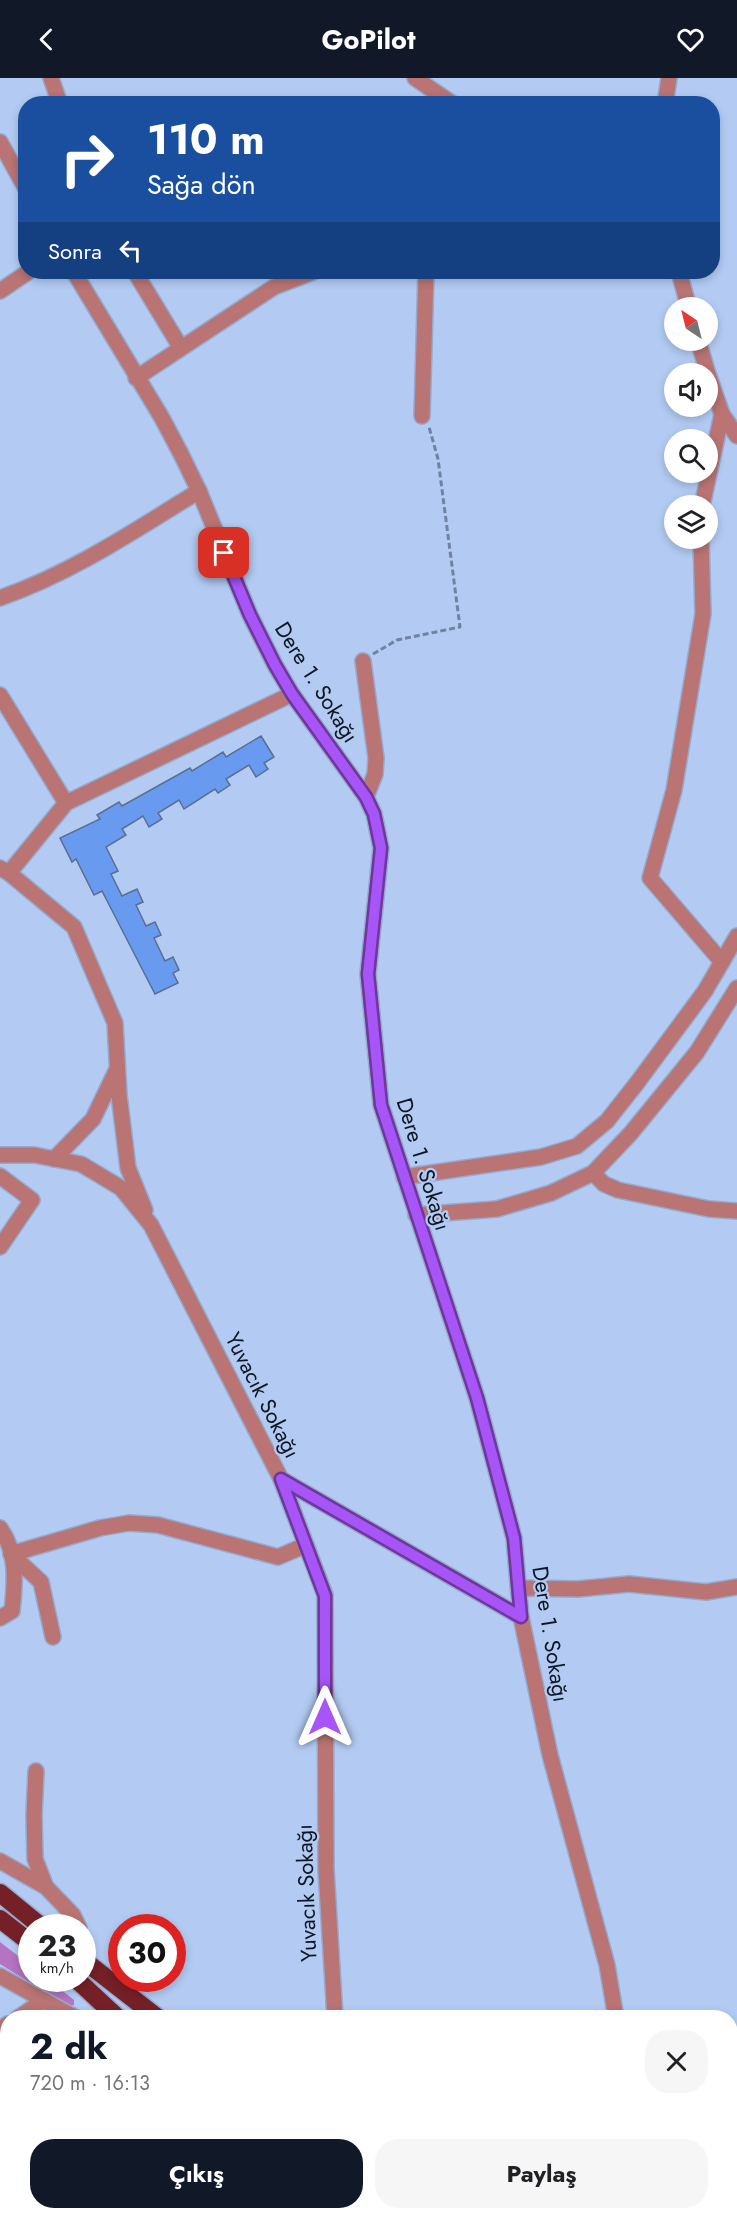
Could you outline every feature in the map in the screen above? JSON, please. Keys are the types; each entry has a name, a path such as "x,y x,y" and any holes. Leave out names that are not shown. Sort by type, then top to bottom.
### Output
{"highway":[{"path":"0,1893 26,1914"},
{"path":"0,1918 18,1933"},
{"path":"96,1970 148,2010"},
{"path":"90,1992 109,2010"}],"street":[{"path":"51,78 57,96"},
{"path":"416,78 438,91"},
{"path":"666,96 669,78"},
{"path":"0,142 18,175"},
{"path":"0,291 18,279"},
{"name":"Dere 1. Sokağı","path":"78,279 162,418 199,491 250,615 292,694 366,797 377,822 381,848 368,974 381,1105 477,1398 514,1538 521,1617 550,1755 608,1965 615,2010"},
{"path":"139,279 180,348"},
{"path":"136,378 274,287 295,279"},
{"path":"422,416 426,279"},
{"path":"681,279 686,297"},
{"path":"718,403 722,414 737,436"},
{"path":"704,495 722,414"},
{"path":"0,598 73,568 199,491"},
{"path":"701,549 703,614 674,790 650,878 722,962"},
{"path":"363,661 376,758 375,774 366,797"},
{"path":"0,694 66,803"},
{"path":"151,1225 128,1168 115,1023 74,927 5,871 66,803 292,694"},
{"path":"404,1177 541,1157 577,1146 607,1121 705,991 737,936"},
{"path":"416,1215 497,1209 551,1193 592,1173 631,1132 697,1052 734,998"},
{"path":"54,1159 93,1119 118,1068"},
{"name":"Yuvacık Sokağı","path":"0,1155 34,1155 81,1164 121,1188 151,1225 281,1479 325,1596 326,1869 335,2010"},
{"path":"592,1173 604,1184 618,1190 709,1209 737,1211"},
{"path":"0,1176 32,1200 0,1247"},
{"path":"281,1479 521,1617"},
{"path":"10,1554 100,1528 129,1523 158,1525 278,1557 306,1545"},
{"path":"0,1528 6,1536 16,1573 12,1611 0,1618"},
{"path":"10,1554 41,1581 54,1637"},
{"path":"519,1588 578,1589 629,1584 706,1592 737,1587"},
{"path":"36,1771 35,1859 46,1887"},
{"path":"0,1861 46,1887 71,1914"},
{"path":"0,1976 62,2010"},
{"path":"30,2010 45,2000"}],"path":[{"path":"363,661 397,640 460,627 437,448 422,416"}],"shaded area":[{"path":"0,1942 18,1956 18,1975 0,1964"},
{"path":"45,1992 64,1992 74,2000 74,2005 68,2006"}],"building":[{"path":"261,736 274,757 264,763 268,769 256,777 249,765 226,779 230,785 218,793 215,789 184,809 179,800 158,813 162,819 149,827 143,816 122,829 126,835 106,847 118,871 111,874 122,896 137,889 143,902 136,905 146,926 155,922 161,935 154,938 165,961 173,957 179,970 173,973 178,983 155,994 102,891 94,895 76,859 72,862 60,838 100,819 97,815 119,802 122,806 190,768 192,771 223,752 226,757"}],"route":[{"path":"224,553 250,615 275,665 292,694 366,797 379,831 381,848 368,974 381,1105 477,1398 514,1538 521,1617 281,1479 325,1596 325,1717"}]}
